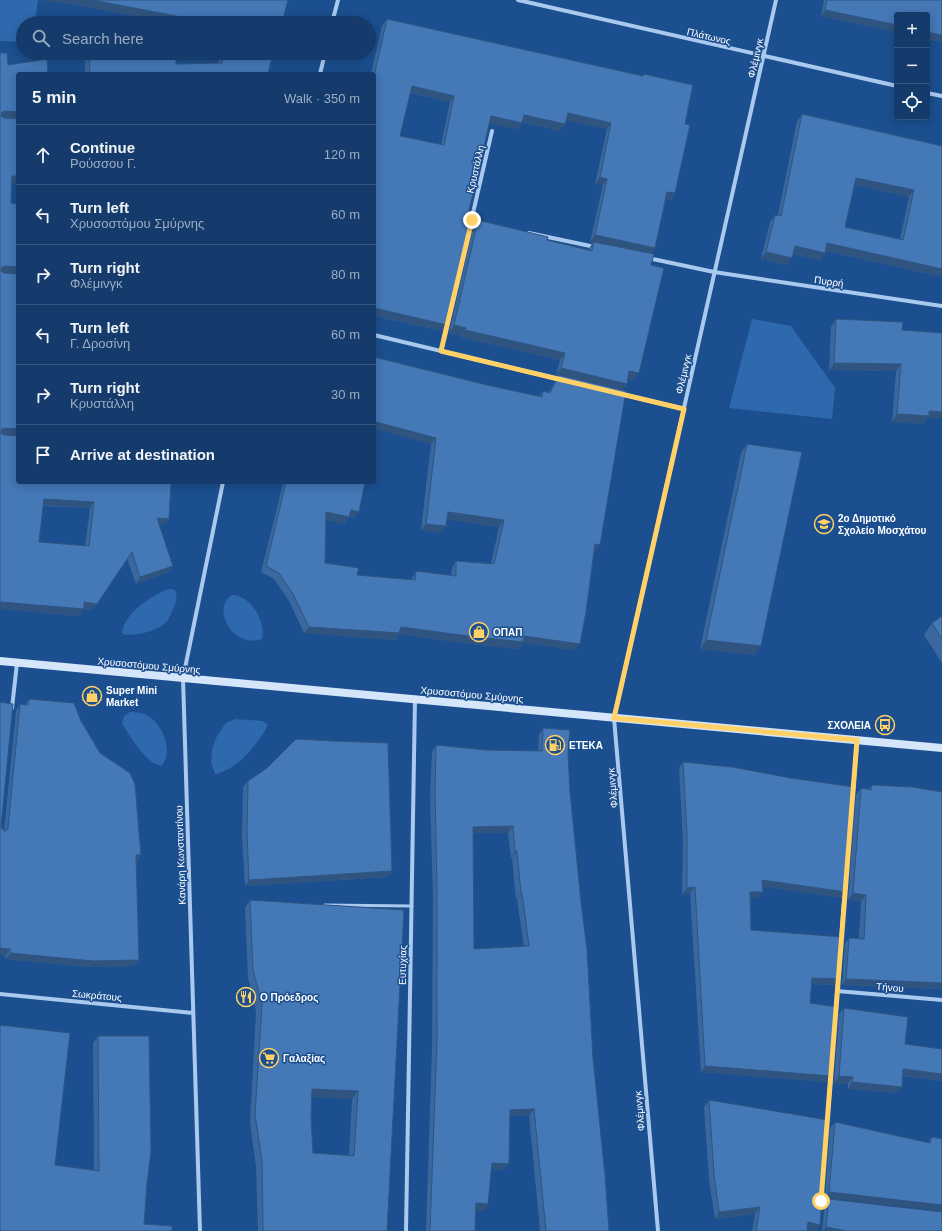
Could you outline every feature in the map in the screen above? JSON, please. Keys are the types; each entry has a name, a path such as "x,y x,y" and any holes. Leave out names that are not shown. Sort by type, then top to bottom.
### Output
{"main road":[{"name":"Χρυσοστόμου Σμύρνης","path":"0,661 942,748"}],"street":[{"path":"334,16 338,0"},
{"name":"Πλάτωνος","path":"518,0 763,57 894,85"},
{"name":"Φλέμινγκ","path":"658,1231 614,718 776,0"},
{"path":"320,72 323,60"},
{"path":"930,94 942,96"},
{"name":"Κρυστάλλη","path":"441,351 492,132"},
{"path":"472,220 487,224"},
{"path":"525,232 601,248"},
{"name":"Πυρρή","path":"646,258 714,272 942,306"},
{"path":"376,335 570,382"},
{"path":"616,392 684,409"},
{"name":"Κανάρη Κωνσταντίνου","path":"200,1231 183,678 223,484"},
{"path":"12,716 17,663"},
{"name":"Ευτυχίας","path":"406,1231 415,699"},
{"path":"852,795 857,740"},
{"path":"841,944 846,881"},
{"path":"835,1014 839,968"},
{"name":"Τήνου","path":"837,991 942,1000"},
{"name":"Σωκράτους","path":"0,994 193,1012"},
{"path":"826,1131 831,1069"},
{"path":"820,1208 821,1193"},
{"path":"821,1201 836,1203"}],"lane":[{"path":"320,905 412,906"}],"shaded area":[{"path":"0,0 38,0 36,16 16,16 16,42 0,41"},
{"path":"752,319 791,326 835,388 832,419 729,408"},
{"path":"169,589 175,590 176,601 168,620 164,624 154,630 143,633 126,635 122,633 124,626 133,612 147,600"},
{"path":"232,595 245,599 256,611 262,625 262,639 252,641 242,638 234,633 228,626 224,618 223,609 226,601"},
{"path":"130,712 141,713 149,716 155,721 161,730 167,747 166,758 162,766 150,761 139,749 122,723 124,716"},
{"path":"235,719 263,721 268,725 253,748 239,762 223,772 215,774 211,763 212,749 217,736 226,723"}],"building":[{"path":"92,0 288,0 284,16 176,16"},
{"path":"827,0 942,0 942,35 930,33 930,12 894,12 894,24 825,10"},
{"path":"387,19 643,76 644,74 693,85 685,124 690,125 675,193 667,192 655,248 595,235 607,179 600,177 611,123 568,113 565,124 524,115 522,123 491,116 467,219 471,220 447,325 376,308 375,72","holes":["412,86 454,96 444,145 400,136"]},
{"path":"0,53 7,53 8,65 47,60 48,72 16,72 16,112 5,111 2,112 1,116 4,118 16,119 16,176 12,176 11,203 16,204 16,267 5,266 2,267 1,271 4,273 16,274 16,429 5,428 2,429 1,433 4,435 16,436 16,484 171,484 169,519 157,518 173,566 140,577 132,552 97,604 84,602 84,609 0,602","holes":["44,499 94,502 89,546 39,542"]},
{"path":"89,60 176,60 176,64 222,63 223,60 271,60 268,72 90,72"},
{"path":"802,114 942,146 942,269 827,243 825,253 795,246 792,258 766,252 775,215 781,216","holes":["856,178 914,190 903,240 845,227"]},
{"path":"478,220 548,237 547,240 592,251 594,242 654,254 651,265 664,268 639,373 629,371 627,384 561,368 565,353 465,330 466,328 454,325"},
{"path":"836,319 903,322 902,330 942,333 942,412 929,411 929,416 897,414 901,364 834,363"},
{"path":"376,357 542,397 543,391 550,393 559,375 626,391 600,545 595,544 580,644 524,636 523,642 401,627 399,633 309,627 293,594 279,573 266,566 286,484 365,484 359,512 351,510 349,517 326,512 325,563 359,568 357,575 415,580 416,571 456,576 456,561 494,564 504,520 448,512 446,526 426,524 436,438 376,422"},
{"path":"747,444 802,452 761,646 706,640"},
{"path":"942,616 942,639 932,623"},
{"path":"29,699 74,703 81,721 100,753 130,773 135,784 141,855 136,855 139,960 93,961 10,953 10,949 0,948 0,702 13,704 1,827 4,831 6,831 8,828 20,704 28,705"},
{"path":"543,728 570,730 568,753 570,792 587,949 593,1058 609,1231 546,1231 534,1109 510,1110 509,1164 492,1163 488,1204 476,1203 475,1231 430,1231 437,1040 436,745 485,750 542,751","holes":["513,826 515,851 517,851 521,893 529,946 474,949 473,827"]},
{"path":"296,739 388,743 392,871 249,880 247,833 248,781 267,768"},
{"path":"683,762 732,767 791,778 854,787 846,892 762,880 763,892 750,892 751,930 842,937 839,979 812,978 810,1003 837,1007 831,1076 705,1066 695,887 687,888 687,835"},
{"path":"872,785 912,787 942,792 942,983 846,979 849,938 864,939 866,895 853,893 861,788 871,790"},
{"path":"250,900 404,910 387,1231 263,1231 262,1160 255,1115 262,1004 253,970","holes":["312,1089 358,1091 354,1156 313,1153 311,1118"]},
{"path":"844,1008 908,1017 905,1044 942,1049 942,1074 903,1069 902,1087 852,1082 853,1077 839,1076"},
{"path":"0,1025 70,1033 55,1165 99,1171 98,1036 149,1036 151,1151 144,1224 172,1226 172,1231 0,1231"},
{"path":"709,1100 828,1120 820,1225 808,1222 807,1231 756,1231 760,1207 719,1212 714,1174"},
{"path":"835,1122 930,1143 932,1137 942,1139 942,1205 829,1192"},
{"path":"829,1199 942,1212 942,1231 847,1231 826,1227"}],"place":[{"name":"2ο Δημοτικό Σχολείο Μοσχάτου","path":"824,524"},
{"name":"ΟΠΑΠ","path":"479,632"},
{"name":"Super Mini Market","path":"92,696"},
{"name":"ΣΧΟΛΕΙΑ","path":"885,725"},
{"name":"ΕΤΕΚΑ","path":"555,745"},
{"name":"Ο Πρόεδρος","path":"246,997"},
{"name":"Γαλαξίας","path":"269,1058"}],"route":[{"path":"472,220 441,351 684,409 614,718 857,740 821,1201"}]}
